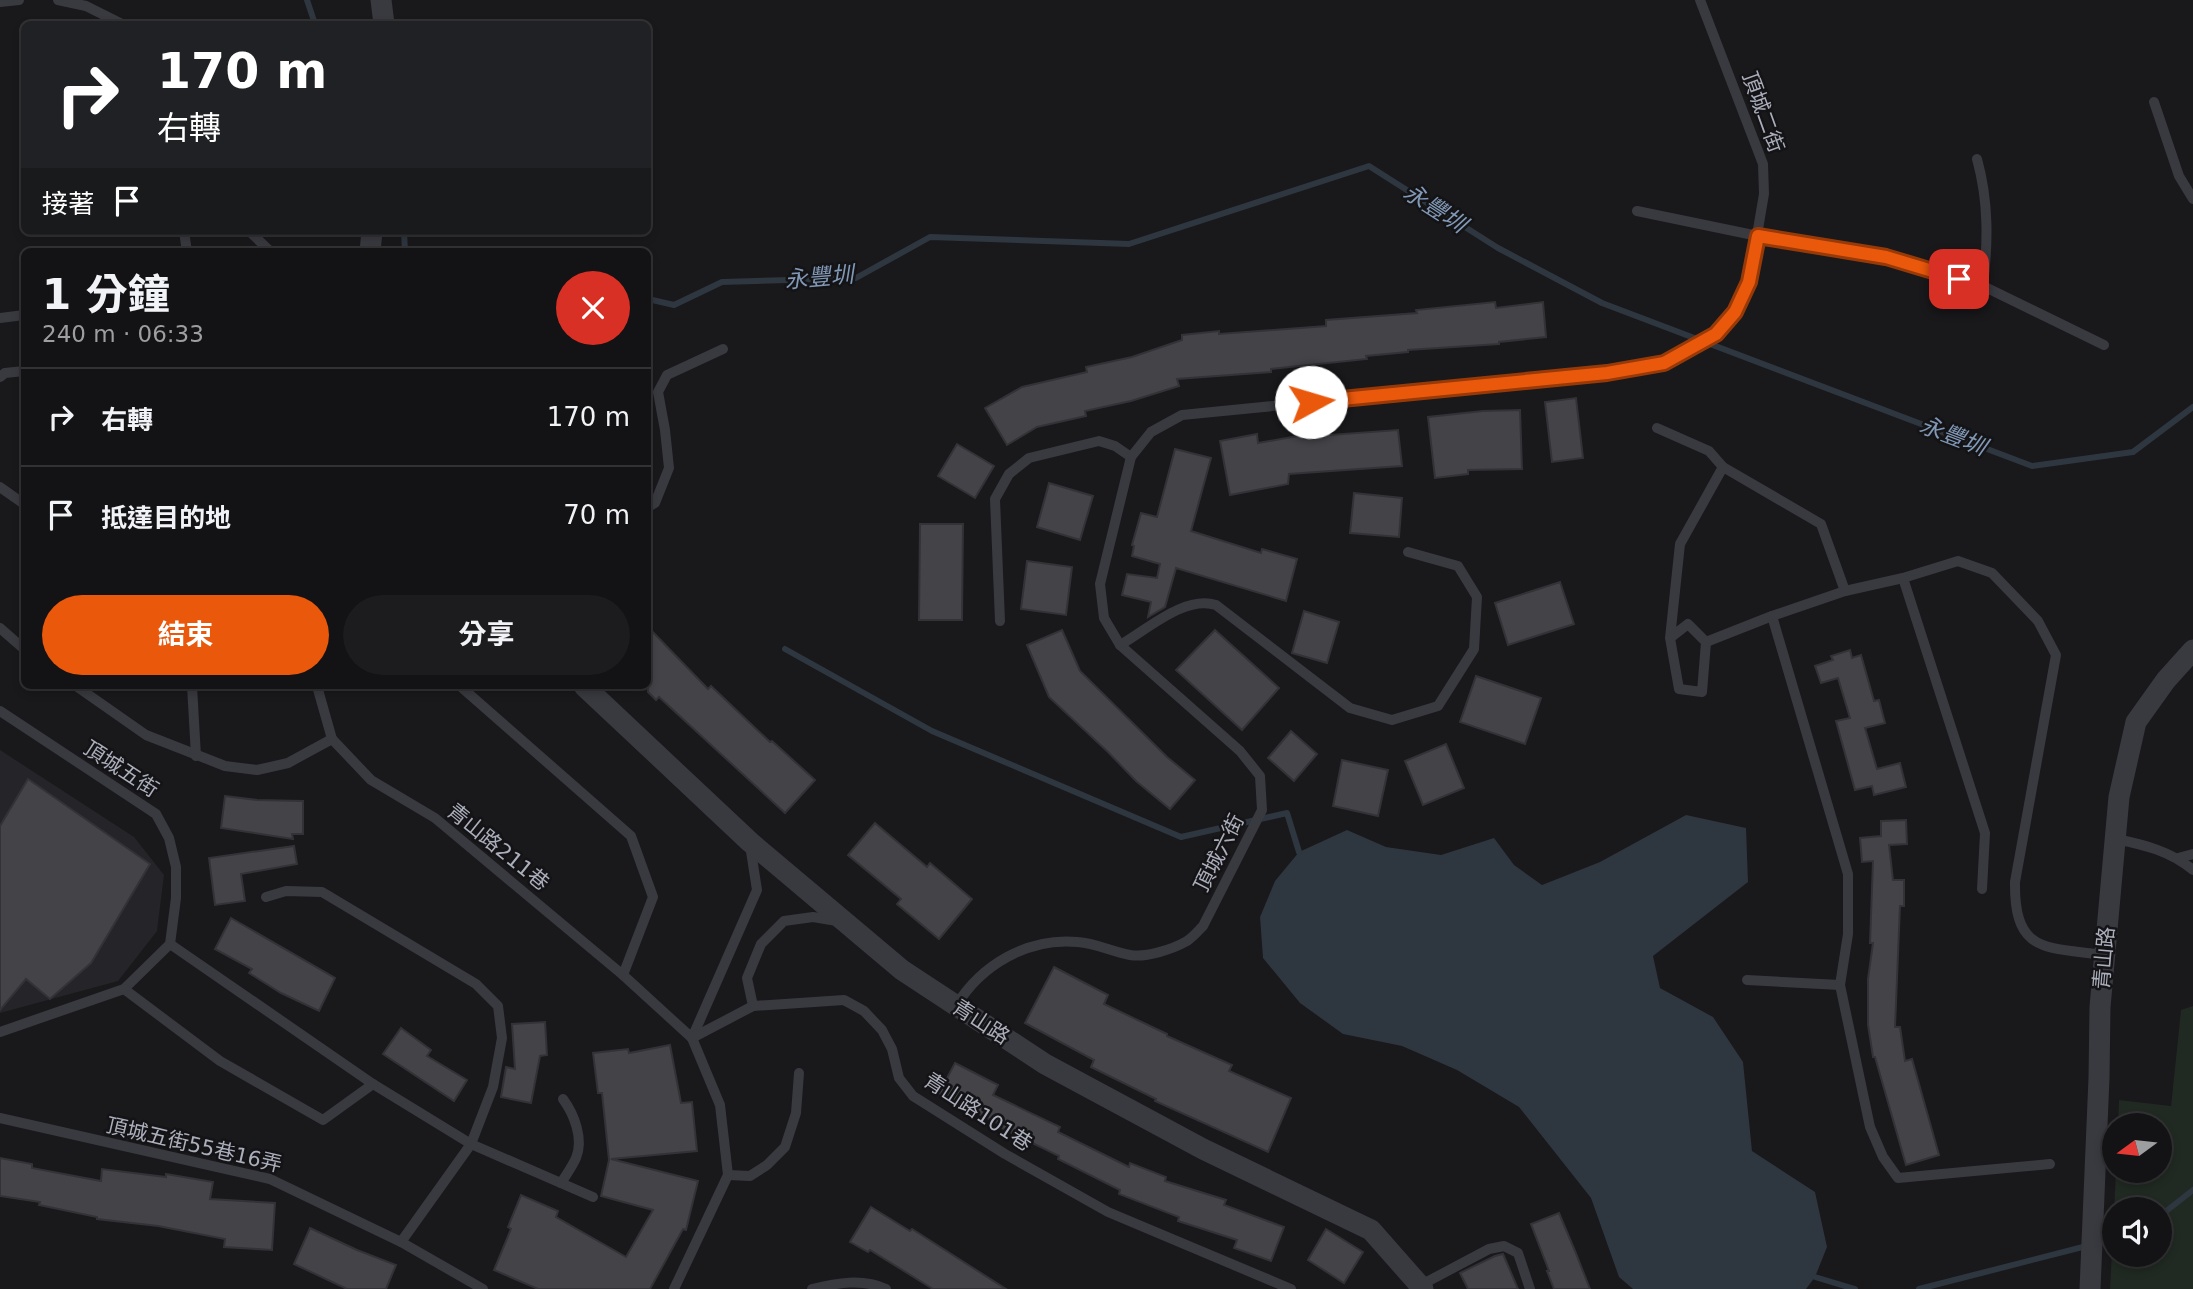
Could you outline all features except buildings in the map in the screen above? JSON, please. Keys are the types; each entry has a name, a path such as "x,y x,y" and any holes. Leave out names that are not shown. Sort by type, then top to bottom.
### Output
{"street":[{"path":"381,0 384,21"},
{"name":"青山路","path":"2090,1289 2100,1007 2119,797 2136,722 2166,680 2193,650"},
{"name":"青山路","path":"587,689 750,842 902,970 1045,1064 1203,1149 1371,1230 1422,1287"}],"lane":[{"path":"0,2 19,0"},
{"path":"58,0 86,6 116,21"},
{"name":"頂城二街","path":"1131,457 1150,432 1182,415 1607,373 1664,363 1716,334 1735,312 1749,282 1765,194 1763,164 1700,0"},
{"path":"2154,102 2179,176 2193,199"},
{"path":"1977,159 1984,185 1987,218 1983,286"},
{"path":"1637,211 1758,236 1886,257 1983,286 2104,345"},
{"path":"253,235 267,248"},
{"path":"0,318 21,316"},
{"path":"651,505 655,503 669,468 658,392 667,375 723,349"},
{"path":"0,377 5,373 21,371"},
{"path":"1657,428 1709,451 1723,467 1821,524 1845,591"},
{"path":"1000,621 995,499 1009,474 1029,458 1099,441 1115,446 1131,457"},
{"name":"頂城六街","path":"956,1006 968,986 1021,949 1048,943 1079,942 1134,956 1188,940 1203,926 1262,810 1260,776 1240,751 1120,645 1104,618 1100,584 1131,457"},
{"path":"1670,638 1688,624 1706,642 1702,692 1679,689 1670,638 1680,544 1723,467"},
{"path":"0,487 21,502"},
{"path":"1120,645 1181,607 1203,601 1216,605 1350,708 1392,720 1438,706 1474,649 1477,597 1458,566 1408,552"},
{"path":"1706,642 1845,591 1903,578 1958,561 1992,573 2038,621 2056,655 2015,882 2015,905 2024,932 2036,944 2104,955"},
{"path":"1903,578 1985,833 1982,888"},
{"path":"1772,616 1848,874 1848,934 1840,985 1870,1127 1883,1157 1898,1178 2050,1164"},
{"path":"0,628 21,646"},
{"path":"80,689 146,735 225,766 257,770 288,763 332,739 318,689"},
{"path":"192,689 196,756"},
{"path":"463,689 631,836 653,897 623,975"},
{"name":"頂城五街","path":"0,711 156,814 169,838 176,867 176,898 170,944"},
{"name":"青山路211巷","path":"332,739 371,780 435,818 623,975 692,1038"},
{"path":"2116,839 2150,846 2178,858 2193,870"},
{"path":"674,1289 728,1175 720,1105 692,1038 757,890 750,842"},
{"path":"2178,858 2193,854"},
{"path":"266,897 286,891 323,892 476,984 498,1006 502,1038 495,1074 471,1144 401,1241"},
{"path":"753,1006 747,978 761,944 784,921 813,917 845,922"},
{"path":"0,1032 124,989 170,944 373,1084 471,1144 593,1197"},
{"path":"1747,980 1840,985"},
{"path":"124,989 220,1061 323,1120 373,1084"},
{"name":"青山路101巷","path":"692,1038 753,1006 844,1000 864,1011 882,1030 892,1049 899,1078 913,1096 1005,1154 1108,1212 1291,1289"},
{"path":"728,1175 750,1176 767,1165 785,1147 796,1112 799,1073"},
{"path":"561,1183 578,1156 578,1133 573,1113 563,1099"},
{"name":"頂城五街55巷16弄","path":"0,1118 270,1179 401,1241 483,1289"},
{"path":"1422,1287 1489,1249 1504,1246 1518,1253 1530,1289"},
{"path":"812,1289 829,1284 855,1282 886,1289"}],"shaded area":[{"path":"0,750 134,837 164,875 157,931 118,981 0,1013"},
{"path":"1686,815 1746,828 1748,882 1653,956 1660,988 1713,1017 1743,1062 1752,1151 1815,1192 1827,1247 1815,1277 1806,1289 1633,1289 1619,1277 1591,1198 1519,1107 1457,1070 1402,1046 1343,1034 1300,1003 1263,958 1260,917 1275,881 1299,852 1347,830 1386,847 1441,855 1494,838 1514,865 1542,885 1600,862"},
{"path":"2193,1006 2193,1289 2110,1289 2111,1267 2172,1267 2172,1197 2115,1197 2115,1183 2172,1183 2172,1113 2118,1113 2119,1100 2171,1106 2181,1010"}],"waterway":[{"name":"永豐圳","path":"307,0 314,21"},
{"name":"永豐圳","path":"651,300 674,305 722,282 856,278 930,237 1129,244 1369,166 1498,248 1602,303 2032,466 2133,452 2193,407"},
{"name":"永豐圳","path":"404,235 405,248"},
{"path":"785,649 932,731 1181,837 1287,813 1299,852"},
{"path":"2172,1207 2193,1190"},
{"path":"1919,1289 2102,1242"},
{"path":"1815,1277 1855,1289"}],"route":[{"path":"1311,402 1607,373 1664,363 1716,334 1735,312 1749,282 1758,236 1886,257 1959,279"}]}
